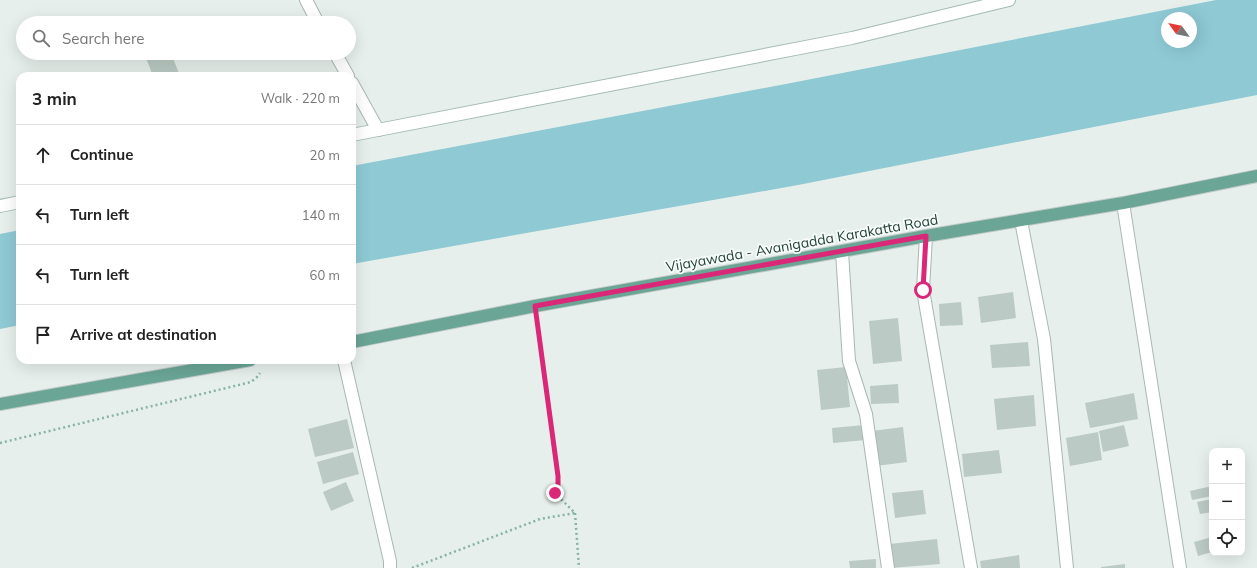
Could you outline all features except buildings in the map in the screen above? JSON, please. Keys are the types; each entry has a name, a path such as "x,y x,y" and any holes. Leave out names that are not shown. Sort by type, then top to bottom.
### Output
{"main road":[{"name":"Vijayawada - Avanigadda Karakatta Road","path":"356,341 535,306 926,236 1123,203 1257,176"},
{"path":"0,404 227,364"}],"street":[{"path":"306,0 314,16"},
{"path":"356,134 852,38 1009,0"},
{"path":"339,60 346,72"},
{"path":"356,90 378,130"},
{"path":"0,206 16,203"},
{"path":"1123,203 1180,568"},
{"path":"1021,221 1044,339 1067,568"},
{"path":"926,236 923,290 971,568"},
{"path":"842,252 849,361 866,414 888,568"},
{"path":"345,364 390,561 390,568"}],"path":[{"path":"535,306 558,476 558,485 555,493 575,513 579,568"},
{"path":"0,443 251,382 261,371"},
{"path":"412,568 540,519 575,513"}],"water":[{"path":"1216,0 1257,0 1257,95 798,185 356,263 356,165 791,83"},
{"path":"16,231 16,326 0,329 0,234"}],"route":[{"path":"555,493 558,485 558,476 535,306 926,236 923,290"}]}
